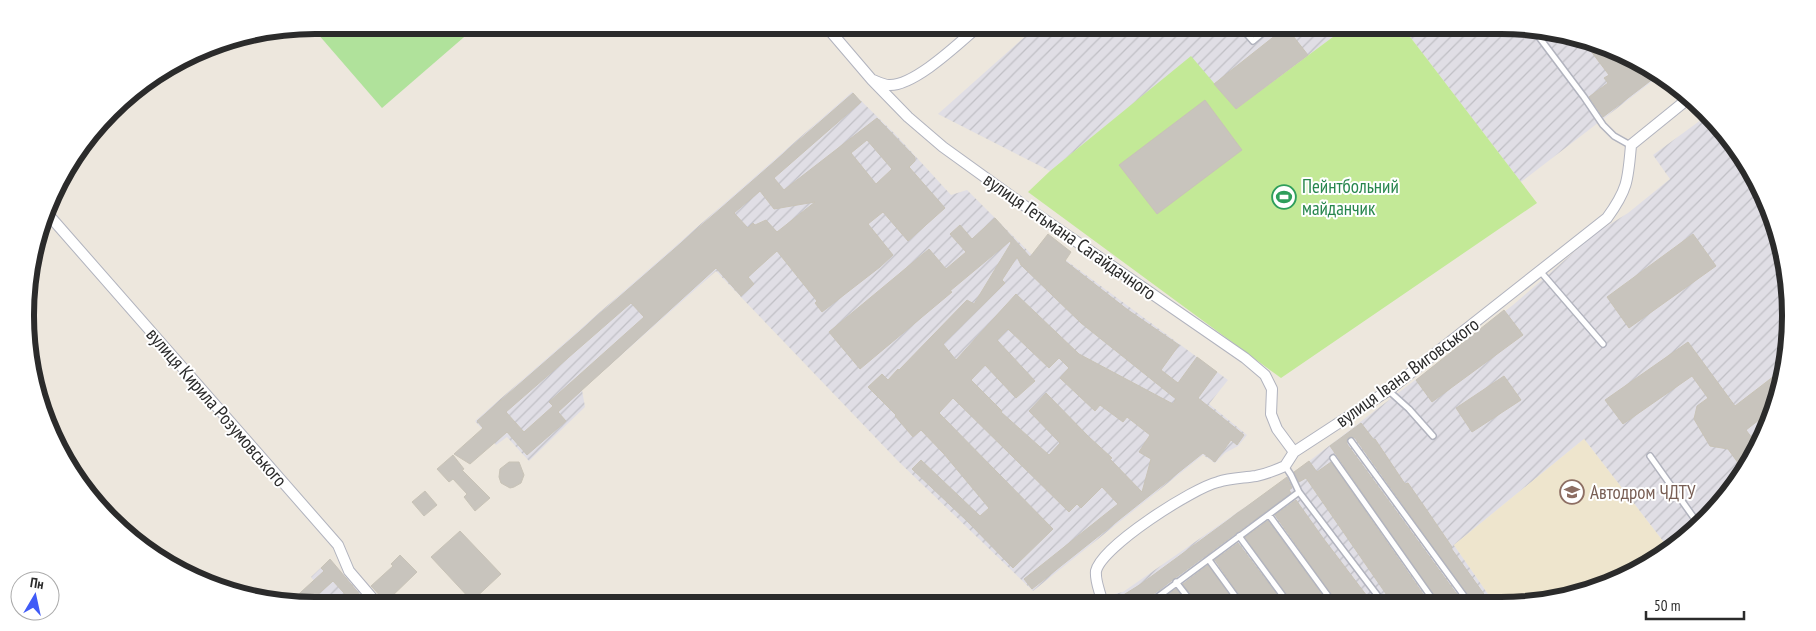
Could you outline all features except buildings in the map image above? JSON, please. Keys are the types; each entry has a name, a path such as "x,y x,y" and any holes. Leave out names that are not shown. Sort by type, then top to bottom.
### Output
{"street":[{"name":"вулиця Гетьмана Сагайдачного","path":"833,34 872,80 908,117 943,147 1245,358 1265,375 1272,389 1271,414 1277,429 1294,452"},
{"path":"872,80 888,85 907,82 944,56 970,34"},
{"path":"1631,145 1684,102"},
{"name":"вулиця Івана Виговського","path":"1285,466 1294,452 1389,390 1607,218 1620,200 1628,180 1631,145"},
{"name":"вулиця Кирила Розумовського","path":"52,217 338,545 349,571 371,597"},
{"path":"1102,597 1096,578 1096,570 1112,548 1146,522 1198,489 1218,482 1258,476 1285,466"}],"lane":[{"path":"1247,34 1253,41 1261,34"},
{"path":"1538,36 1603,125 1614,136 1631,145"},
{"path":"1540,271 1603,344"},
{"path":"1389,390 1433,436"},
{"path":"1352,441 1465,597"},
{"path":"1650,456 1695,519"},
{"path":"1333,458 1431,597"},
{"path":"1285,466 1299,492 1379,597"},
{"path":"1157,597 1299,492"},
{"path":"1269,515 1329,597"},
{"path":"1239,536 1283,597"},
{"path":"1209,560 1236,597"},
{"path":"1176,582 1188,597"}],"shaded area":[{"path":"1028,34 1337,34 1236,109 1191,57 1050,171 938,114"},
{"path":"1408,34 1519,34 1555,39 1608,55 1655,79 1521,182"},
{"path":"852,92 896,135 951,195 967,190 1049,272 1063,258 1228,380 1209,404 1247,435 1238,446 1225,453 1215,463 1203,455 1033,591 897,460 716,271 582,390 585,407 529,461 507,437 496,445 475,421"},
{"path":"1702,119 1735,159 1761,208 1773,243 1782,297 1782,334 1777,370 1761,423 1745,456 1724,487 1700,515 1672,539 1665,544 1584,439 1454,545 1490,597 1101,597 1123,592 1291,475 1513,305 1596,233 1628,213 1670,179 1653,155"},
{"name":"Автодром ЧДТУ","path":"1584,439 1665,544 1641,560 1608,576 1573,588 1519,597 1490,597 1454,545"},
{"path":"330,559 362,595 360,597 296,597 314,581 311,577"},
{"path":"1094,594 1101,597 1090,597"}],"green space":[{"path":"318,34 468,34 382,108"},
{"name":"Пейнтбольний майданчик","path":"1337,34 1408,34 1537,203 1281,378 1028,192 1050,171 1191,56 1236,109"}],"place":[{"name":"Пейнтбольний майданчик","path":"1284,197"},
{"name":"Автодром ЧДТУ","path":"1572,492"}]}
